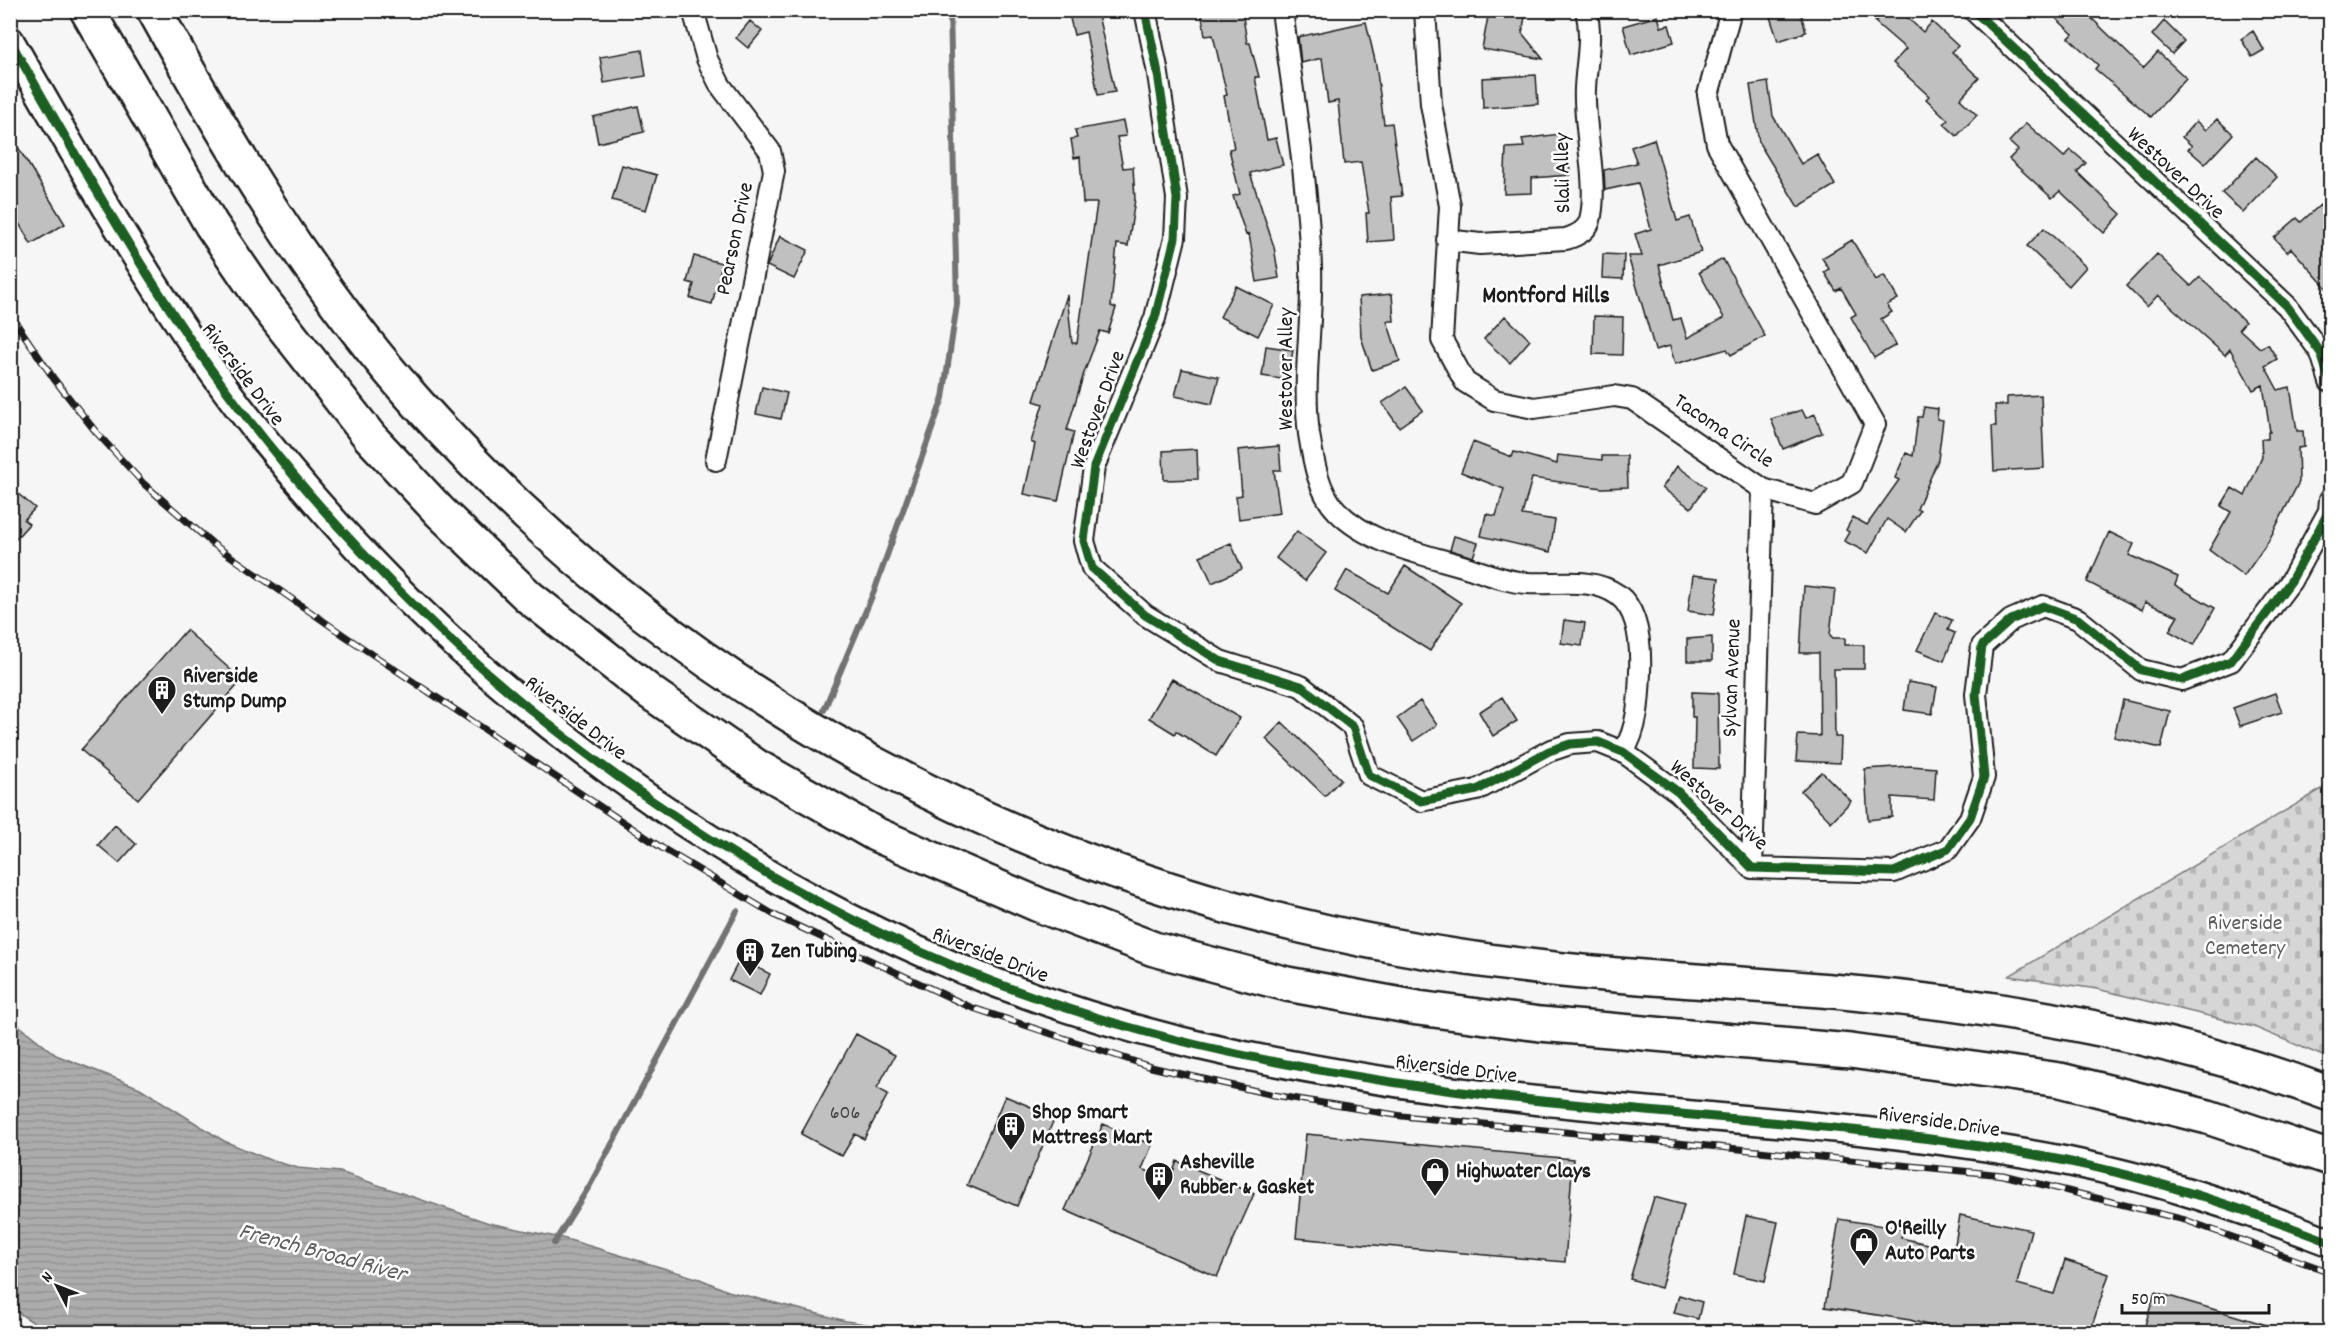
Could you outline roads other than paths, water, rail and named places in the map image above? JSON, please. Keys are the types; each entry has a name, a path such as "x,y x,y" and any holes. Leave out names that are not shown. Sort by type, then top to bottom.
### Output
{"highway":[{"path":"87,10 205,214 264,302 370,437 440,512 529,597 651,693 756,766 875,834 1039,905 1154,949 1287,984 1418,1008 1540,1024 1850,1051 2060,1080 2208,1117 2331,1158"},
{"path":"154,10 218,126 311,270 417,403 486,475 575,559 690,650 791,717 908,784 1063,853 1107,869 1174,893 1304,927 1429,952 1545,968 1855,993 2066,1021 2228,1060 2331,1094"}],"main road":[{"name":"Riverside Drive","path":"11,44 118,229 175,318 237,405 351,542 422,615 497,683 567,739 664,809 824,905 996,982 1168,1038 1255,1058 1362,1078 1457,1091 1893,1136 2064,1161 2148,1180 2201,1196 2331,1242"}],"street":[{"name":"Pearson Drive","path":"693,10 707,59 720,85 770,152 774,171 716,460"},
{"name":"Westover Drive","path":"1145,10 1157,68 1177,198 1175,238 1155,318 1094,467 1084,541 1092,568 1144,615 1220,661 1302,686 1353,727 1368,775 1420,801 1477,790 1549,751 1570,744 1598,742 1623,752 1678,792 1752,868 1894,872 1948,849 1970,818 1984,777 1976,694 1982,646 2012,620 2043,606 2078,619 2141,669 2182,680 2231,661 2291,581 2329,511 2331,499"},
{"name":"Westover Alley","path":"1282,10 1299,117 1311,268 1307,392 1309,433 1323,488 1330,502 1346,519 1398,546 1525,583 1582,583 1603,587 1617,594 1633,614 1641,665 1635,723 1632,736 1623,752"},
{"name":"Tacoma Circle","path":"1425,10 1431,104 1450,206 1442,340 1465,382 1494,400 1534,408 1614,396 1632,399 1763,489 1815,504 1852,483 1875,424 1717,144 1708,95 1731,10"},
{"name":"Slali Alley","path":"1447,240 1480,244 1566,239 1579,234 1590,222 1592,201 1585,90 1590,46 1586,10"},
{"name":"Westover Drive","path":"1973,10 2287,306 2321,353 2331,382"},
{"name":"Sylvan Avenue","path":"1752,868 1763,489"}],"water":[{"name":"French Broad River","path":"11,1019 56,1055 140,1088 224,1141 270,1160 298,1168 340,1172 489,1223 566,1239 700,1279 728,1291 846,1321 919,1332 48,1332 11,1308"}],"waterway":[{"path":"824,710 875,589 943,398 957,304 950,10"},
{"path":"554,1243 590,1185 737,911"}],"railway":[{"path":"10,314 54,379 96,432 144,484 213,544 345,636 662,848 776,916 970,1007 1151,1067 1274,1095 1402,1116 2003,1175 2185,1220 2330,1272"}],"place":[{"name":"Riverside Stump Dump","path":"162,716"},
{"name":"Zen Tubing","path":"750,978"},
{"name":"Shop Smart Mattress Mart","path":"1011,1152"},
{"name":"Highwater Clays","path":"1435,1198"},
{"name":"Asheville Rubber & Gasket","path":"1159,1202"},
{"name":"O'Reilly Auto Parts","path":"1864,1268"}],"district":[{"name":"Montford Hills","path":"1546,297"}],"park label":[{"name":"Riverside Cemetery","path":"2245,936"}]}
